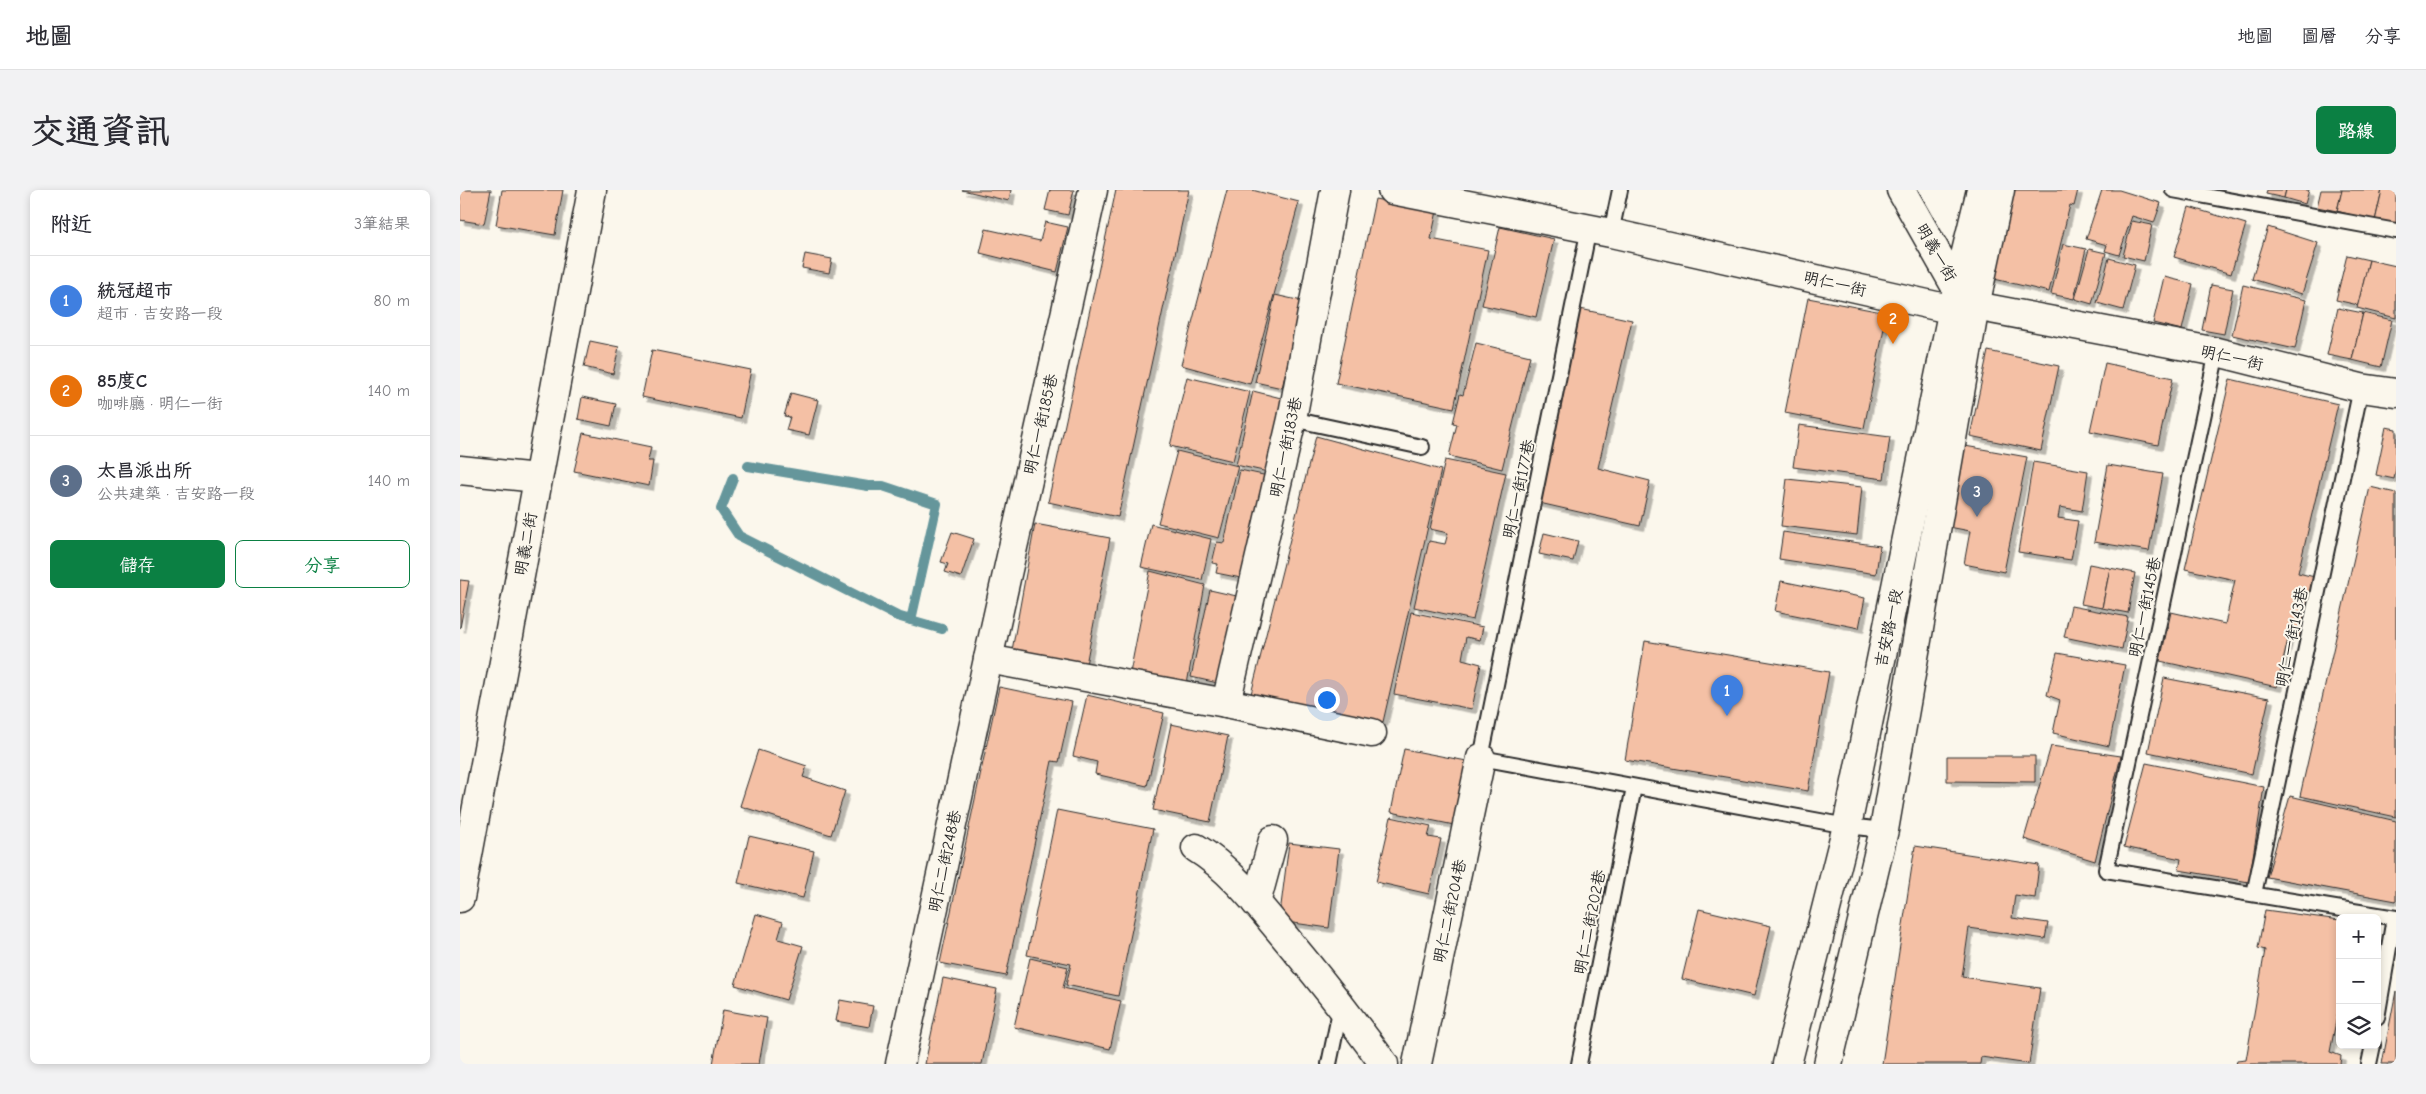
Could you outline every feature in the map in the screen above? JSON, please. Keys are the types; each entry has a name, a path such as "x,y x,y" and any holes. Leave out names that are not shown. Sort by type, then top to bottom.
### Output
{"street":[{"name":"明義二街","path":"460,898 592,190"},
{"name":"明仁一街185巷","path":"988,659 1093,190"},
{"name":"明仁一街183巷","path":"1226,703 1292,419 1335,190"},
{"name":"明仁一街","path":"1392,190 2217,352 2361,388 2396,393"},
{"name":"明義一街","path":"1901,190 1962,301"},
{"name":"吉安路一段","path":"1828,1064 1884,830 1962,301 1981,190"},
{"name":"吉安路一段","path":"1787,1064 1847,826 1962,301 2000,190"},
{"path":"460,470 537,478"},
{"path":"988,659 1226,703 1372,733"},
{"name":"明仁二街248巷","path":"900,1064 988,659"},
{"name":"明仁二街204巷","path":"1417,1064 1481,758"},
{"path":"1256,903 1272,840"},
{"path":"1196,848 1214,859 1256,903 1342,1005 1384,1064"}],"lane":[{"name":"明仁一街177巷","path":"1481,758 1600,230 1620,190"},
{"path":"2173,190 2396,231"},
{"name":"明仁一街145巷","path":"2217,352 2106,870 2254,894"},
{"name":"明仁一街143巷","path":"2254,894 2361,388"},
{"path":"1292,419 1422,447"},
{"path":"1481,758 1847,826 1884,830"},
{"name":"明仁二街202巷","path":"1580,1064 1634,787"},
{"path":"2254,894 2395,918 2380,1004"},
{"path":"1329,1064 1342,1005"},
{"path":"2369,1064 2371,1049"}],"building":[{"path":"460,190 491,190 484,224 460,220"},
{"path":"502,190 563,190 555,235 496,225"},
{"path":"962,190 1011,190 1009,201"},
{"path":"1050,190 1074,190 1068,215 1045,210"},
{"path":"1116,190 1189,190 1118,517 1048,502"},
{"path":"1227,190 1252,190 1299,202 1250,384 1181,365"},
{"path":"2013,190 2078,190 2074,206 2070,205 2049,292 1986,277"},
{"path":"2102,190 2119,190 2161,203 2154,223 2132,216 2119,255 2105,251 2107,245 2086,239"},
{"path":"2267,190 2286,190 2284,198 2266,194"},
{"path":"2286,190 2309,190 2305,204 2284,198"},
{"path":"2321,190 2342,190 2337,211 2317,207"},
{"path":"2342,190 2382,190 2375,221 2337,211"},
{"path":"2382,190 2396,190 2396,226 2375,221"},
{"path":"1375,199 1437,211 1431,239 1488,250 1454,408 1336,383"},
{"path":"2189,207 2246,224 2231,274 2174,257"},
{"path":"2132,221 2152,225 2144,261 2123,256"},
{"path":"1045,222 1068,227 1057,272 980,253 986,229 1040,241"},
{"path":"1500,227 1554,239 1536,317 1482,305"},
{"path":"2268,227 2318,243 2302,294 2252,279"},
{"path":"2063,244 2086,249 2074,299 2051,294"},
{"path":"2089,249 2106,253 2092,304 2075,299"},
{"path":"805,254 832,259 829,273 802,268"},
{"path":"2347,255 2369,260 2358,305 2336,300"},
{"path":"2109,258 2135,265 2123,310 2097,303"},
{"path":"2369,260 2396,266 2396,318 2357,308"},
{"path":"2164,277 2193,284 2182,330 2153,323"},
{"path":"2211,285 2233,289 2224,334 2202,330"},
{"path":"2243,285 2306,300 2295,349 2232,335"},
{"path":"1275,295 1302,301 1282,388 1255,382"},
{"path":"1808,298 1887,313 1864,428 1785,413"},
{"path":"2338,308 2363,313 2352,360 2327,355"},
{"path":"1580,309 1632,320 1598,468 1650,481 1640,526 1535,502"},
{"path":"2363,313 2392,320 2381,367 2352,360"},
{"path":"590,341 619,347 613,374 584,367"},
{"path":"1476,343 1530,356 1502,469 1449,456 1457,424 1453,423 1460,394 1463,395"},
{"path":"652,350 751,370 741,418 642,397"},
{"path":"1988,351 2059,366 2041,451 1970,436"},
{"path":"2105,363 2173,378 2158,445 2090,431"},
{"path":"1187,377 1250,392 1233,461 1170,446"},
{"path":"2230,379 2338,404 2298,573 2319,578 2305,638 2289,635 2277,687 2160,661 2171,612 2225,624 2235,580 2185,569"},
{"path":"1253,391 1285,399 1268,472 1236,465"},
{"path":"791,393 818,400 809,435 786,430 790,417 784,416"},
{"path":"582,397 616,404 611,426 578,419"},
{"path":"1799,425 1890,437 1884,479 1793,467"},
{"path":"2386,427 2396,429 2396,468 2394,479 2376,475"},
{"path":"583,433 651,447 648,461 653,461 649,486 574,471"},
{"path":"1316,436 1441,470 1383,722 1250,698"},
{"path":"1965,446 2027,457 2004,572 1964,564 1970,531 1949,527"},
{"path":"1177,451 1238,466 1219,538 1158,523"},
{"path":"1445,460 1506,473 1473,620 1414,607 1429,541 1445,544 1448,533 1430,529"},
{"path":"2033,462 2088,471 2082,511 2060,507 2058,518 2078,521 2071,560 2018,552"},
{"path":"2108,465 2163,474 2149,551 2094,542"},
{"path":"1240,470 1268,476 1246,579 1216,573 1218,564 1212,563 1217,542 1224,543"},
{"path":"1787,479 1862,487 1857,535 1781,526"},
{"path":"2370,487 2396,493 2396,817 2300,796"},
{"path":"1035,524 1110,538 1085,670 1011,656"},
{"path":"1151,524 1211,539 1202,580 1141,567"},
{"path":"952,532 974,539 961,577 945,572 948,564 941,562"},
{"path":"1783,532 1880,546 1876,574 1779,559"},
{"path":"1544,533 1578,541 1573,561 1539,554"},
{"path":"2089,564 2110,568 2102,608 2081,604"},
{"path":"2110,568 2135,573 2128,613 2102,608"},
{"path":"1150,571 1205,585 1187,684 1130,673"},
{"path":"460,580 469,581 460,628"},
{"path":"1781,581 1865,598 1859,628 1775,611"},
{"path":"1210,590 1241,597 1222,684 1191,677"},
{"path":"2071,606 2128,617 2122,649 2064,637"},
{"path":"1411,612 1483,627 1480,640 1466,637 1462,659 1481,664 1472,709 1394,694"},
{"path":"1645,641 1829,672 1808,791 1625,760"},
{"path":"2057,653 2125,665 2109,746 2053,733 2060,700 2047,695"},
{"path":"2164,678 2269,698 2252,774 2148,752"},
{"path":"999,687 1072,702 1059,762 1052,761 1006,976 940,963"},
{"path":"1087,695 1164,713 1147,786 1095,774 1097,762 1073,756"},
{"path":"1171,724 1228,736 1210,822 1153,810"},
{"path":"2051,746 2121,756 2095,861 2024,839"},
{"path":"1404,749 1472,762 1459,826 1391,812"},
{"path":"758,750 807,766 803,777 845,791 831,835 740,806"},
{"path":"1947,756 2035,756 2035,782 1947,781"},
{"path":"2146,763 2264,787 2249,882 2179,870 2181,859 2124,847"},
{"path":"2290,796 2396,821 2396,901 2267,877"},
{"path":"1057,810 1153,829 1118,996 1066,985 1071,964 1027,955"},
{"path":"1391,817 1431,826 1428,837 1441,839 1429,894 1376,882"},
{"path":"749,836 814,851 803,898 738,883"},
{"path":"1289,843 1339,849 1329,928 1279,921"},
{"path":"1915,846 2039,865 2035,898 2015,895 2012,918 2048,923 2045,939 1969,928 1962,977 2040,988 2029,1064 1981,1057 1980,1064 1882,1064"},
{"path":"1699,909 1771,926 1754,996 1682,979"},
{"path":"2265,910 2336,919 2336,1021 2330,1052 2341,1056 2340,1064 2236,1064 2237,1061 2246,1060 2265,950 2258,948"},
{"path":"756,914 783,922 778,939 803,946 786,1000 735,985"},
{"path":"1030,958 1068,967 1063,988 1121,1001 1110,1049 1014,1027"},
{"path":"943,978 997,989 982,1064 925,1064"},
{"path":"2396,991 2396,1064 2382,1064"},
{"path":"840,1000 873,1006 869,1027 836,1021"},
{"path":"723,1010 767,1018 759,1064 713,1064"}],"waterway":[{"path":"748,466 868,486 883,486 937,504 911,620"},
{"path":"733,478 721,509 739,536 897,616 942,629"}],"place":[{"name":"85度C","path":"1893,344"},
{"name":"太昌派出所","path":"1977,517"},
{"name":"統冠超市","path":"1727,716"}]}
